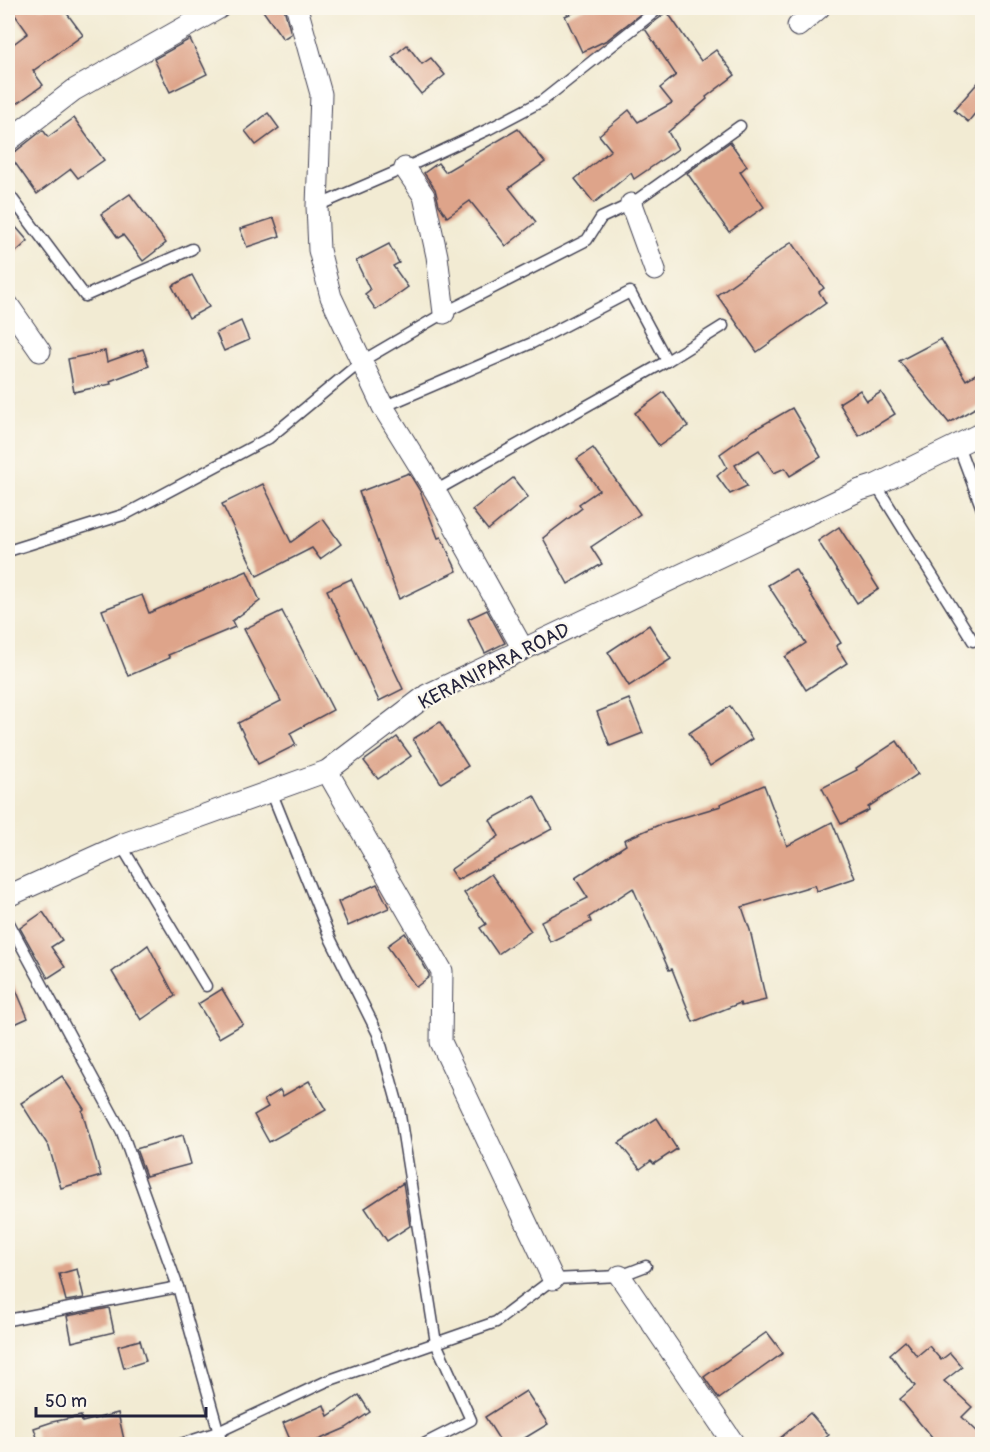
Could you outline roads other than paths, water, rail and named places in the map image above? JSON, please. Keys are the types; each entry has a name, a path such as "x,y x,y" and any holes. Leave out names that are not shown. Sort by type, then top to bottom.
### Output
{"street":[{"path":"8,141 74,90 219,8"},
{"path":"297,8 321,94 317,206 319,250 331,297 383,406 435,491 523,649"},
{"path":"798,26 819,8"},
{"path":"405,168 424,196 437,256 444,313"},
{"path":"632,204 655,270"},
{"path":"8,305 40,351"},
{"name":"KERANIPARA ROAD","path":"8,896 121,845 327,771 428,695 982,433"},
{"path":"327,771 442,971 441,1042 553,1279"},
{"path":"620,1276 735,1444"}],"lane":[{"path":"317,206 489,129 542,101 657,10 656,8"},
{"path":"8,551 126,514 269,438 362,361 444,313 587,240 601,218 632,204 740,126"},
{"path":"8,193 85,296 192,249"},
{"path":"383,406 532,343 630,292 667,361"},
{"path":"435,491 667,361 723,326"},
{"path":"958,445 982,509"},
{"path":"876,485 973,641"},
{"path":"271,791 331,940 378,1034 399,1108 436,1343 471,1420 424,1444"},
{"path":"121,845 206,986"},
{"path":"8,921 122,1132 178,1287 222,1444"},
{"path":"181,1444 218,1432 327,1381 496,1322 553,1279 620,1276 646,1266"},
{"path":"8,1320 178,1287"}]}
